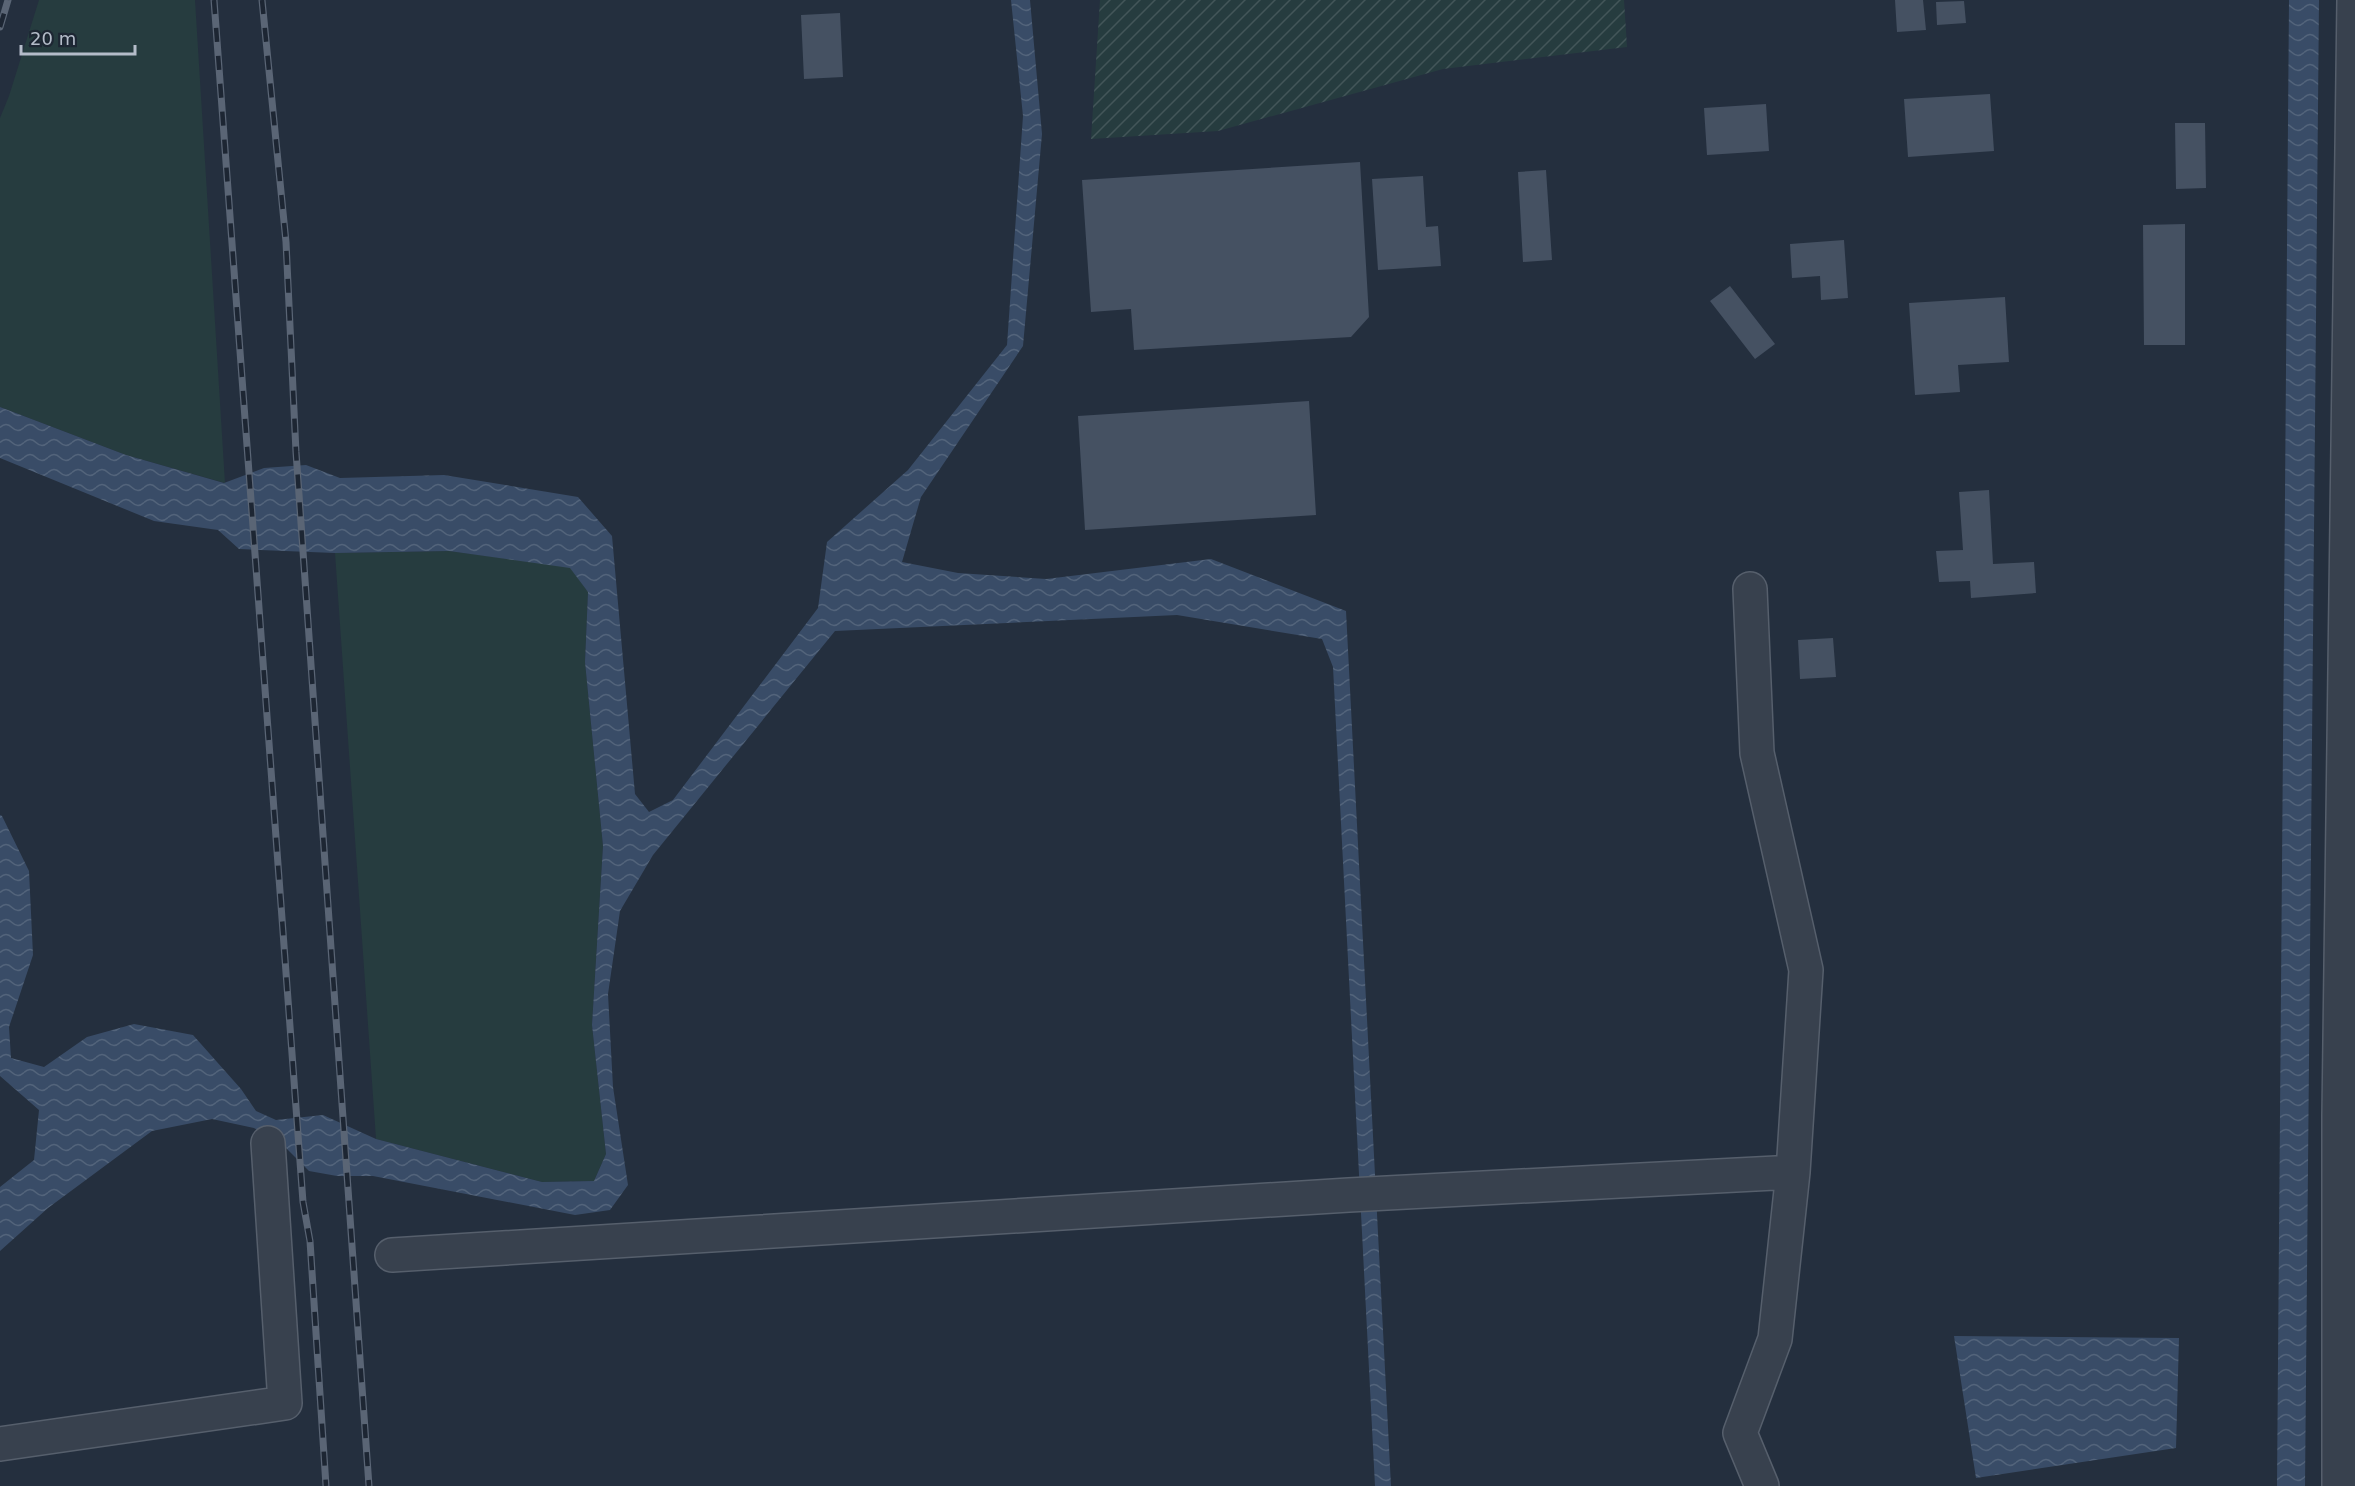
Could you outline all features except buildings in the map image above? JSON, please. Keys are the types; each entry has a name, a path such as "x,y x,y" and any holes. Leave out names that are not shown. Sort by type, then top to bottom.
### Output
{"street":[{"path":"2339,1486 2347,1259 2354,0"},
{"path":"1750,589 1757,753 1806,970 1793,1172 1775,1339 1740,1433 1761,1486"},
{"path":"0,1444 285,1403 268,1143"},
{"path":"392,1255 1349,1195 1793,1172"}],"green space":[{"path":"39,0 195,0 225,483 126,455 0,407 0,118"},
{"path":"1100,0 1624,0 1627,47 1443,69 1218,131 1091,139"},
{"path":"449,551 570,567 588,592 585,662 603,846 592,1025 606,1154 594,1181 542,1182 376,1139 335,553"}],"water":[{"path":"1011,0 1030,0 1042,134 1023,346 921,497 902,562 958,573 1046,579 1211,559 1346,611 1391,1486 1375,1486 1333,667 1322,639 1177,615 835,631 653,855 620,911 608,994 613,1087 628,1185 610,1210 575,1215 373,1176 337,1176 309,1171 282,1144 254,1128 212,1119 152,1131 48,1208 0,1251 0,1187 34,1160 39,1110 0,1076 0,815 29,871 33,955 9,1027 11,1058 44,1067 87,1037 134,1024 193,1035 241,1089 256,1111 276,1120 323,1115 376,1139 542,1182 594,1181 606,1154 592,1025 603,846 585,662 588,592 570,568 449,551 335,553 239,549 218,530 154,521 0,458 0,407 126,455 224,483 264,468 306,465 340,478 444,475 578,497 612,536 635,794 649,812 673,800 818,608 827,542 908,470 1007,345 1023,116"},
{"path":"2289,0 2319,0 2305,1486 2277,1486"},
{"path":"1954,1336 2179,1338 2176,1448 1976,1478"}],"railway":[{"path":"0,27 8,0"},
{"path":"214,0 303,1202 310,1241 326,1486"},
{"path":"262,0 286,242 296,452 369,1486"}]}
